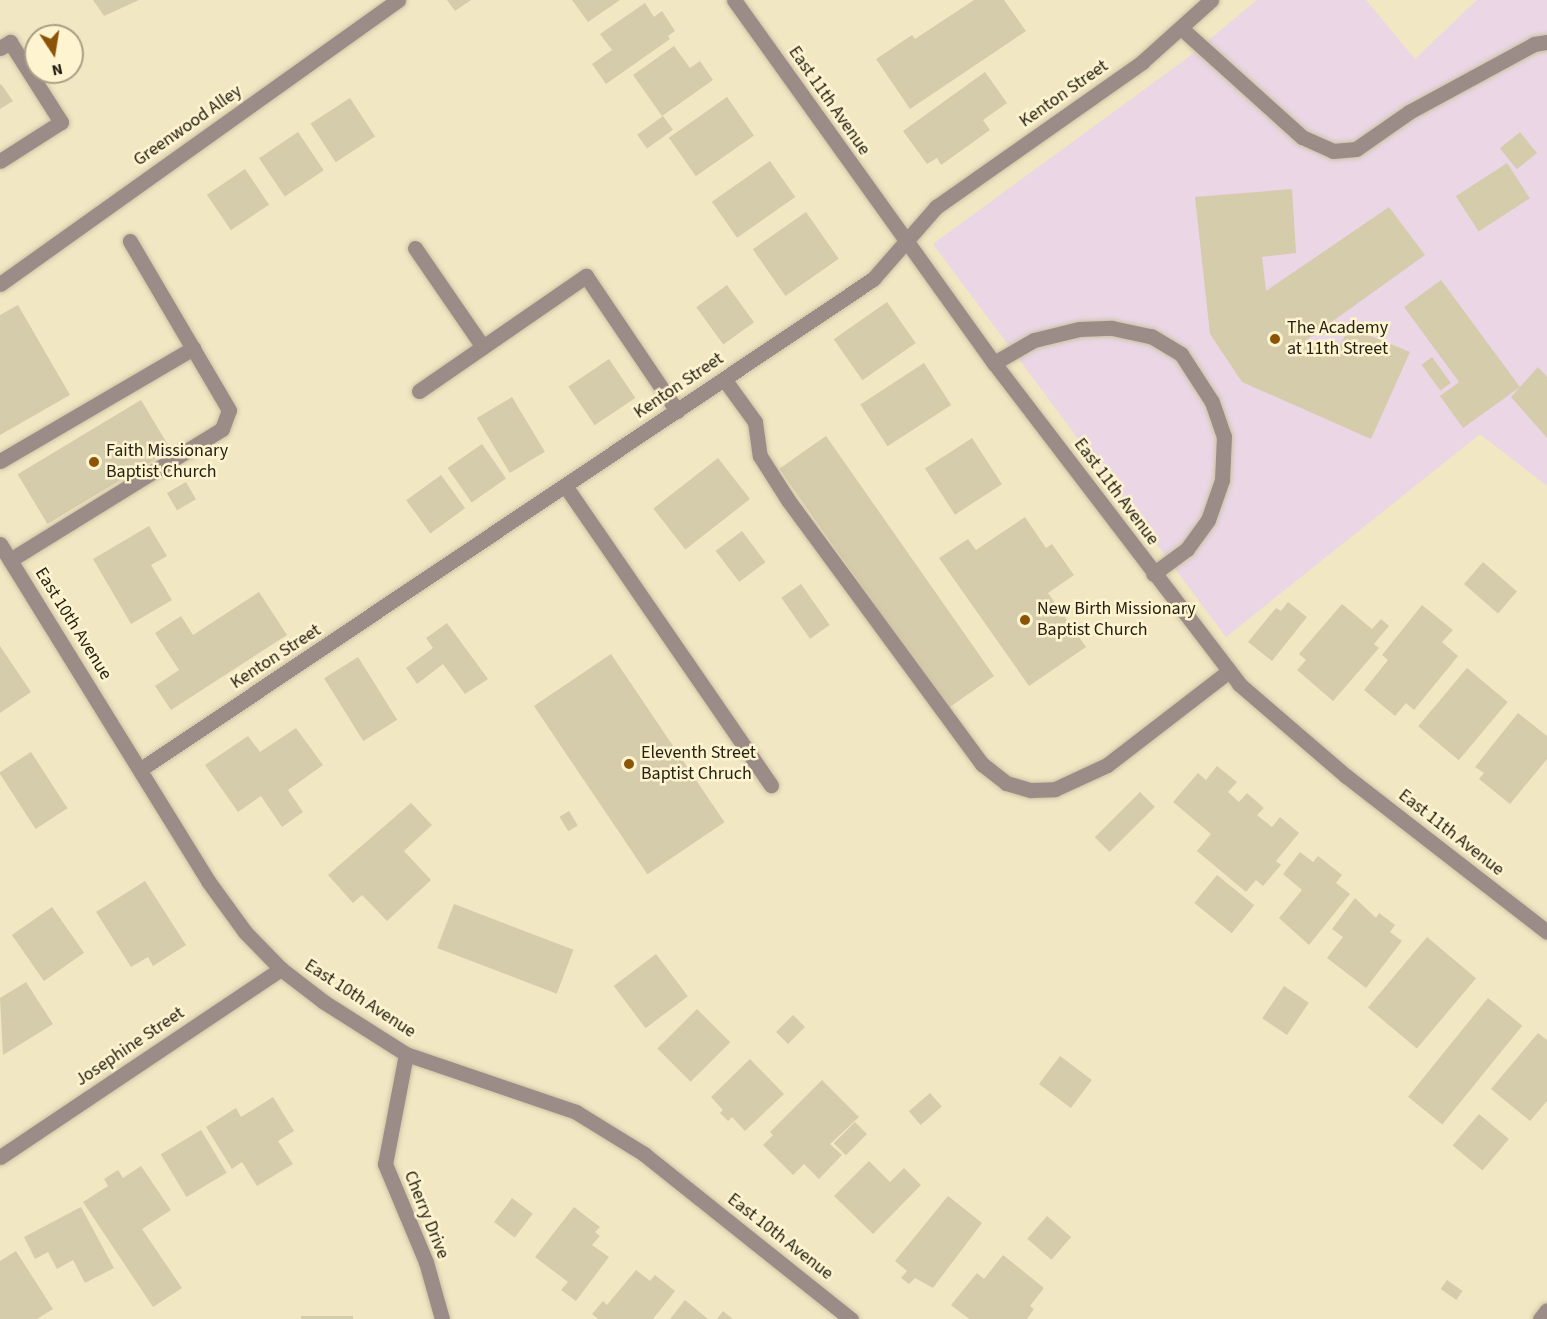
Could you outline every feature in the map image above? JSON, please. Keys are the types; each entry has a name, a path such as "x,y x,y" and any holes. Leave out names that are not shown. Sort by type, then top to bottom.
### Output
{"street":[{"name":"Greenwood Alley","path":"0,284 398,0"},
{"name":"East 11th Avenue","path":"734,0 994,363 1229,671 1346,776 1547,932"},
{"name":"Kenton Street","path":"141,770 873,279 904,240 936,207 1142,62 1211,0"},
{"path":"1181,28 1302,137 1333,151 1356,149 1419,107 1534,44 1547,42"},
{"path":"0,48 10,42 61,122 0,161"},
{"path":"10,560 222,429 229,410 130,242"},
{"path":"415,248 483,346"},
{"path":"419,391 586,276 677,411"},
{"path":"994,363 1034,340 1079,329 1112,328 1151,336 1181,354 1212,402 1224,436 1222,480 1208,520 1187,549 1153,574"},
{"path":"0,461 193,348"},
{"path":"724,379 755,422 760,456 788,500 982,764 1006,783 1031,790 1055,789 1107,765 1229,671"},
{"path":"566,487 771,784"},
{"name":"East 10th Avenue","path":"0,544 208,881 245,932 281,969 324,1002 406,1054 576,1112 644,1154 851,1319"},
{"name":"Josephine Street","path":"0,1157 281,969"},
{"name":"Cherry Drive","path":"406,1054 385,1164 426,1262 442,1319"},
{"path":"1540,1319 1547,1310"}],"shaded area":[{"name":"The Academy at 11th Street","path":"1257,0 1366,0 1415,59 1477,0 1547,0 1547,486 1480,434 1226,637 933,244 1186,59"}],"building":[{"path":"93,0 139,0 104,16"},
{"path":"447,0 471,0 455,11"},
{"path":"572,0 620,0 588,22"},
{"path":"974,0 1004,0 1026,31 910,109 876,59 912,35 915,39"},
{"path":"645,3 654,17 662,11 675,31 668,36 670,39 606,84 592,64 612,50 600,34"},
{"path":"674,46 690,68 700,61 713,80 662,116 633,75"},
{"path":"985,72 1007,103 983,120 990,130 941,165 937,158 927,164 903,131"},
{"path":"0,85 13,101 0,109"},
{"path":"727,97 754,136 696,176 669,138"},
{"path":"350,98 375,137 336,162 311,124"},
{"path":"663,116 673,130 647,149 637,135"},
{"path":"298,132 324,170 285,196 259,158"},
{"path":"1520,132 1537,153 1517,169 1500,148"},
{"path":"770,161 795,197 737,238 712,202"},
{"path":"1507,163 1530,198 1479,231 1456,196"},
{"path":"245,169 269,205 231,230 207,195"},
{"path":"1292,189 1296,253 1262,257 1266,291 1389,207 1425,255 1305,341 1336,354 1349,327 1410,352 1371,439 1242,382 1210,334 1195,197"},
{"path":"806,212 839,259 785,296 753,249"},
{"path":"1441,280 1520,387 1463,428 1440,396 1459,382 1404,307"},
{"path":"727,285 754,322 723,345 696,307"},
{"path":"887,302 916,343 862,380 834,339"},
{"path":"18,305 70,395 0,435 0,315"},
{"path":"1432,357 1451,383 1440,391 1421,365"},
{"path":"609,359 635,398 595,425 568,386"},
{"path":"924,363 951,405 887,446 860,404"},
{"path":"1538,367 1547,377 1547,438 1511,397"},
{"path":"512,397 545,452 510,473 477,418"},
{"name":"Faith Missionary Baptist Church","path":"141,400 171,450 47,524 18,474"},
{"path":"826,436 994,676 947,709 779,469"},
{"path":"972,438 1002,484 955,515 925,468"},
{"path":"482,444 506,478 472,502 448,468"},
{"path":"718,458 750,499 685,549 653,508"},
{"path":"441,475 465,508 430,533 406,500"},
{"path":"186,482 196,499 177,510 167,493"},
{"name":"New Birth Missionary Baptist Church","path":"1025,517 1046,548 1052,544 1074,575 1048,593 1086,647 1029,686 939,558 968,539 976,550"},
{"path":"149,526 167,556 151,565 172,600 131,624 93,559"},
{"path":"742,531 765,562 739,582 716,551"},
{"path":"1483,562 1517,592 1498,613 1464,584"},
{"path":"801,584 830,625 810,639 781,598"},
{"path":"259,592 287,635 171,710 155,686 179,670 155,633 181,616 193,635"},
{"path":"1288,602 1307,617 1272,661 1248,642 1276,608 1281,611"},
{"path":"1342,604 1372,629 1381,619 1389,626 1374,644 1379,648 1333,701 1297,670 1306,660 1299,654"},
{"path":"1422,605 1453,630 1442,642 1458,656 1414,710 1406,703 1395,716 1364,690 1388,660 1382,655"},
{"path":"447,623 488,679 465,694 443,664 417,684 406,668 433,648 426,638"},
{"path":"0,646 31,692 0,713"},
{"name":"Eleventh Street Baptist Chruch","path":"611,654 725,822 647,874 534,706"},
{"path":"358,657 397,720 363,741 324,678"},
{"path":"1467,668 1508,702 1459,760 1418,726"},
{"path":"1518,713 1547,736 1547,759 1510,804 1479,779 1484,773 1475,767"},
{"path":"296,728 323,765 288,790 303,812 282,827 261,796 238,812 205,765 248,736 260,752"},
{"path":"31,752 67,808 36,829 0,774"},
{"path":"1217,766 1237,782 1228,792 1239,802 1247,793 1264,808 1257,815 1272,827 1280,817 1299,833 1276,861 1281,865 1263,886 1256,880 1246,892 1197,851 1211,834 1173,802 1198,773 1206,780"},
{"path":"1140,792 1155,807 1110,852 1095,837"},
{"path":"411,803 432,825 404,851 431,880 387,921 362,895 353,903 328,875"},
{"path":"569,811 578,826 568,831 560,817"},
{"path":"1300,852 1313,862 1318,856 1342,875 1336,883 1350,894 1309,945 1279,918 1302,890 1283,874"},
{"path":"1217,875 1254,905 1232,933 1194,903"},
{"path":"145,881 186,945 153,966 148,957 131,967 96,912"},
{"path":"1355,898 1376,918 1379,913 1395,925 1390,932 1402,941 1366,988 1327,958 1343,937 1332,929"},
{"path":"454,904 573,950 557,994 437,948"},
{"path":"52,907 84,953 44,981 12,935"},
{"path":"1427,937 1476,978 1417,1049 1368,1007"},
{"path":"656,954 688,996 646,1028 614,986"},
{"path":"26,982 53,1024 3,1055 0,998"},
{"path":"1284,986 1309,1003 1287,1035 1262,1018"},
{"path":"1488,998 1522,1026 1442,1124 1408,1097"},
{"path":"697,1009 730,1042 691,1082 657,1049"},
{"path":"793,1015 805,1027 788,1044 776,1032"},
{"path":"1538,1033 1547,1040 1547,1101 1530,1121 1491,1089"},
{"path":"1060,1056 1092,1080 1071,1108 1039,1084"},
{"path":"750,1059 784,1094 745,1131 732,1117 728,1121 720,1113 723,1110 711,1097"},
{"path":"822,1080 859,1117 830,1144 842,1155 819,1179 804,1164 793,1175 763,1145 773,1135 770,1132"},
{"path":"930,1093 942,1107 921,1125 909,1111"},
{"path":"273,1097 294,1131 278,1141 293,1164 257,1186 242,1162 232,1169 206,1127 236,1108 241,1117"},
{"path":"1479,1114 1509,1139 1483,1170 1453,1145"},
{"path":"855,1122 867,1134 846,1155 834,1143"},
{"path":"201,1130 227,1173 186,1197 161,1154"},
{"path":"869,1161 890,1182 904,1168 921,1185 873,1234 834,1196"},
{"path":"141,1166 171,1210 142,1229 182,1288 153,1307 83,1202 108,1186 104,1179 118,1170 123,1178"},
{"path":"948,1196 982,1223 933,1288 915,1278 909,1284 901,1278 907,1271 895,1261"},
{"path":"512,1198 533,1214 515,1238 494,1222"},
{"path":"81,1207 114,1268 85,1283 73,1260 57,1269 48,1252 35,1259 24,1237"},
{"path":"574,1207 600,1227 595,1232 600,1236 592,1245 609,1257 576,1301 561,1290 568,1282 535,1257"},
{"path":"1047,1216 1071,1237 1051,1260 1027,1239"},
{"path":"16,1251 53,1309 37,1319 0,1319 0,1261"},
{"path":"1003,1255 1044,1288 1030,1306 1034,1309 1027,1319 969,1319 951,1305 977,1273 984,1279"},
{"path":"636,1270 650,1281 655,1275 675,1291 653,1319 598,1319 592,1314 603,1301 607,1305"},
{"path":"1447,1280 1463,1291 1456,1300 1441,1289"},
{"path":"685,1300 708,1319 670,1319"},
{"path":"723,1311 733,1319 717,1319"},
{"path":"301,1316 353,1316 353,1319 301,1319"}],"place":[{"name":"The Academy at 11th Street","path":"1275,339"},
{"name":"Faith Missionary Baptist Church","path":"94,462"},
{"name":"New Birth Missionary Baptist Church","path":"1025,620"},
{"name":"Eleventh Street Baptist Chruch","path":"629,764"}]}
